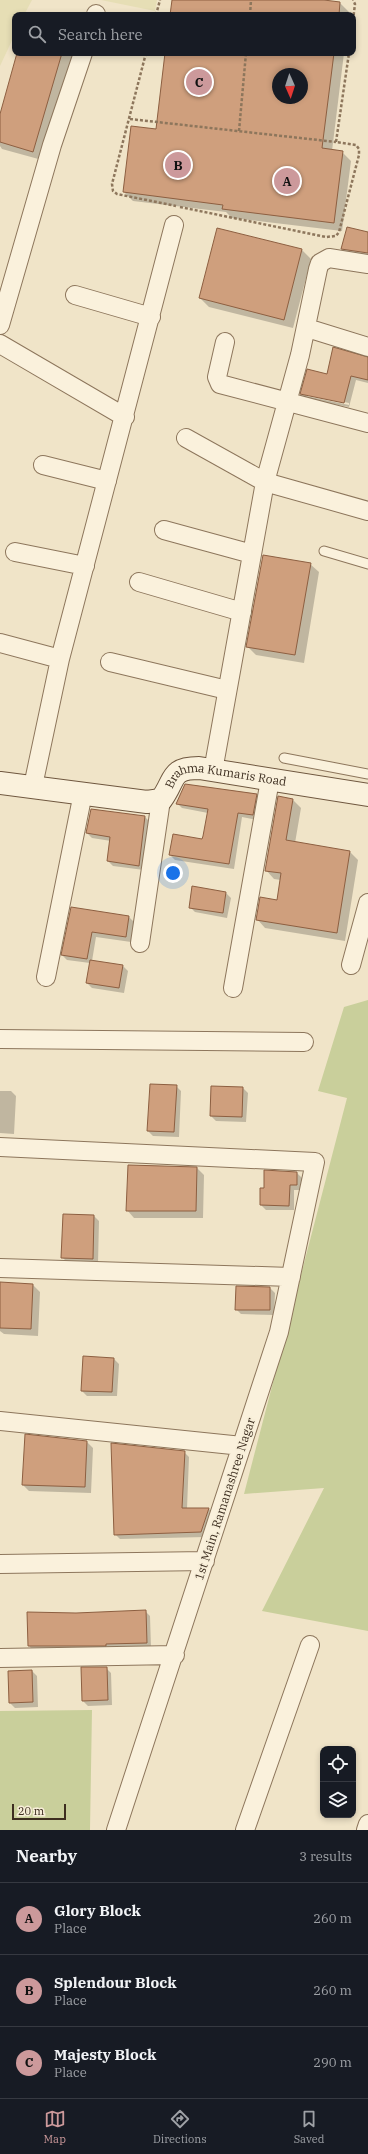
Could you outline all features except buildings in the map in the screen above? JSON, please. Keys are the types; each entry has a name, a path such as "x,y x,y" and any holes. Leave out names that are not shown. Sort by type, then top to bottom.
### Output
{"street":[{"path":"0,325 52,145 82,56"},
{"path":"33,786 60,659 152,317 174,225"},
{"path":"213,771 265,482 288,401 320,263 329,258 368,264"},
{"path":"75,295 152,317"},
{"path":"306,328 368,347"},
{"path":"225,342 216,377 220,384 368,422"},
{"path":"0,344 125,416"},
{"path":"186,438 265,482 368,511"},
{"path":"42,465 107,481"},
{"path":"164,530 252,554"},
{"path":"15,552 85,566"},
{"path":"139,582 242,612"},
{"path":"0,643 60,659"},
{"path":"110,662 227,690"},
{"name":"Brahma Kumaris Road","path":"0,783 33,786 147,802 161,800 168,791 174,775 183,768 199,768 368,795"},
{"path":"233,988 270,780"},
{"path":"46,977 83,793"},
{"path":"140,943 161,800"},
{"path":"350,965 368,904"},
{"path":"0,1039 304,1042"},
{"name":"1st Main, Ramanashree Nagar","path":"0,1147 315,1162 279,1332 175,1655 116,1830"},
{"path":"0,1268 291,1277"},
{"path":"0,1421 242,1446"},
{"path":"0,1564 205,1561"},
{"path":"245,1830 310,1645"},
{"path":"0,1658 175,1655"},
{"path":"366,1830 368,1824"}],"lane":[{"path":"324,551 368,564"},
{"path":"284,758 368,774"}],"path":[{"path":"157,12 160,0"},
{"path":"250,12 251,0"},
{"path":"354,0 354,12"},
{"path":"130,118 356,145 359,149 359,155 339,232 333,238 326,237 117,194 113,191 112,184 145,56"},
{"path":"239,131 246,56"},
{"path":"336,142 348,56"}],"shaded area":[{"path":"0,0 32,0 26,12 12,12 12,40 0,66"},
{"path":"101,0 157,0 155,11"}],"green space":[{"path":"368,1000 368,1631 262,1611 324,1488 244,1494 347,1098 318,1091 344,1007"},
{"path":"92,1710 90,1830 0,1830 0,1711"}],"place":[{"name":"Majesty Block","path":"199,82"},
{"name":"Splendour Block","path":"178,165"},
{"name":"Glory Block","path":"287,181"}]}
